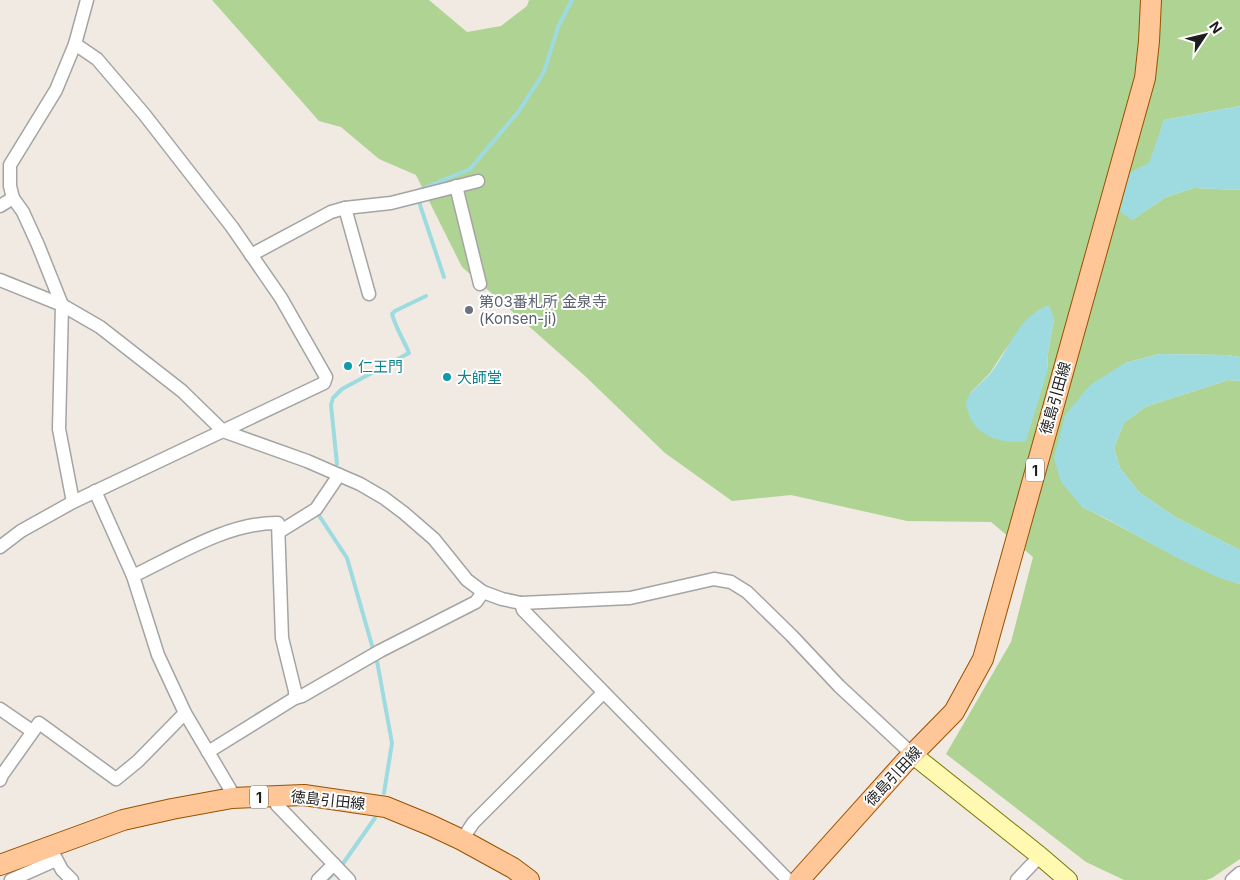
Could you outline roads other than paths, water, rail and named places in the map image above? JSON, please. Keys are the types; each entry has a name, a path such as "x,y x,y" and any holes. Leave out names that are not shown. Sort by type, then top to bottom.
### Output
{"main road":[{"name":"徳島引田線","path":"799,880 912,754 954,712 983,659 1144,78 1149,41 1151,0"},
{"name":"徳島引田線","path":"0,865 53,853 123,820 232,798 304,795 386,807 462,840 513,868 529,880"}],"street":[{"path":"73,502 59,429 62,305 38,244 23,212 13,198 10,186 10,165 56,90 75,44 87,0"},
{"path":"0,547 21,532 73,502 324,383 326,377 281,298 232,227 144,114 97,60 75,44"},
{"path":"0,156 10,165"},
{"path":"251,255 331,212 345,208 390,203 478,181"},
{"path":"456,186 480,284"},
{"path":"0,206 13,198"},
{"path":"345,208 369,294"},
{"path":"0,280 62,305 100,327 182,392 223,431 360,484 404,513 434,539 467,580 483,592 521,603 630,598 714,579 731,582 747,592 839,686 912,754 1068,880"},
{"path":"279,532 316,509 339,475"},
{"path":"95,491 133,576 158,655 185,713 230,789 232,798"},
{"path":"133,576 209,539 238,528 248,528 263,523 278,523 282,638 295,698"},
{"path":"208,752 295,698 302,696 380,651 476,602 483,592"},
{"path":"521,603 523,610 603,693 788,880"},
{"path":"462,840 473,823 603,693"},
{"path":"0,709 32,732"},
{"path":"0,780 39,722 116,779 138,761 185,713"},
{"path":"273,796 277,806 349,880"},
{"path":"11,880 53,853 62,870 72,880"},
{"path":"1017,880 1040,856"},
{"path":"318,880 334,864"},
{"path":"1232,880 1240,873"}],"water":[{"path":"1240,106 1240,190 1194,188 1166,197 1132,220 1120,212 1129,173 1149,163 1164,120"},
{"path":"1049,305 1054,319 1047,372 1026,441 1009,442 992,438 973,422 966,406 967,399 972,391 997,365 1022,325 1038,310"},
{"path":"1159,354 1227,355 1240,357 1240,381 1228,380 1145,407 1124,423 1114,448 1120,468 1139,492 1175,517 1240,550 1240,584 1220,578 1179,559 1082,507 1061,482 1054,458 1065,415 1090,385 1125,363"}],"waterway":[{"path":"419,190 470,169 519,111 544,72 558,27 572,0"},
{"path":"419,197 444,277"},
{"path":"337,464 331,405 333,398 342,389 409,353 392,314 426,296"},
{"path":"318,514 347,558 373,649"},
{"path":"377,661 392,743 384,793"},
{"path":"342,865 375,818"},
{"path":"327,880 333,874"}],"place":[{"name":"第03番札所 金泉寺 (Konsen-ji)","path":"469,310"},
{"name":"仁王門","path":"348,366"},
{"name":"大師堂","path":"447,377"}]}
